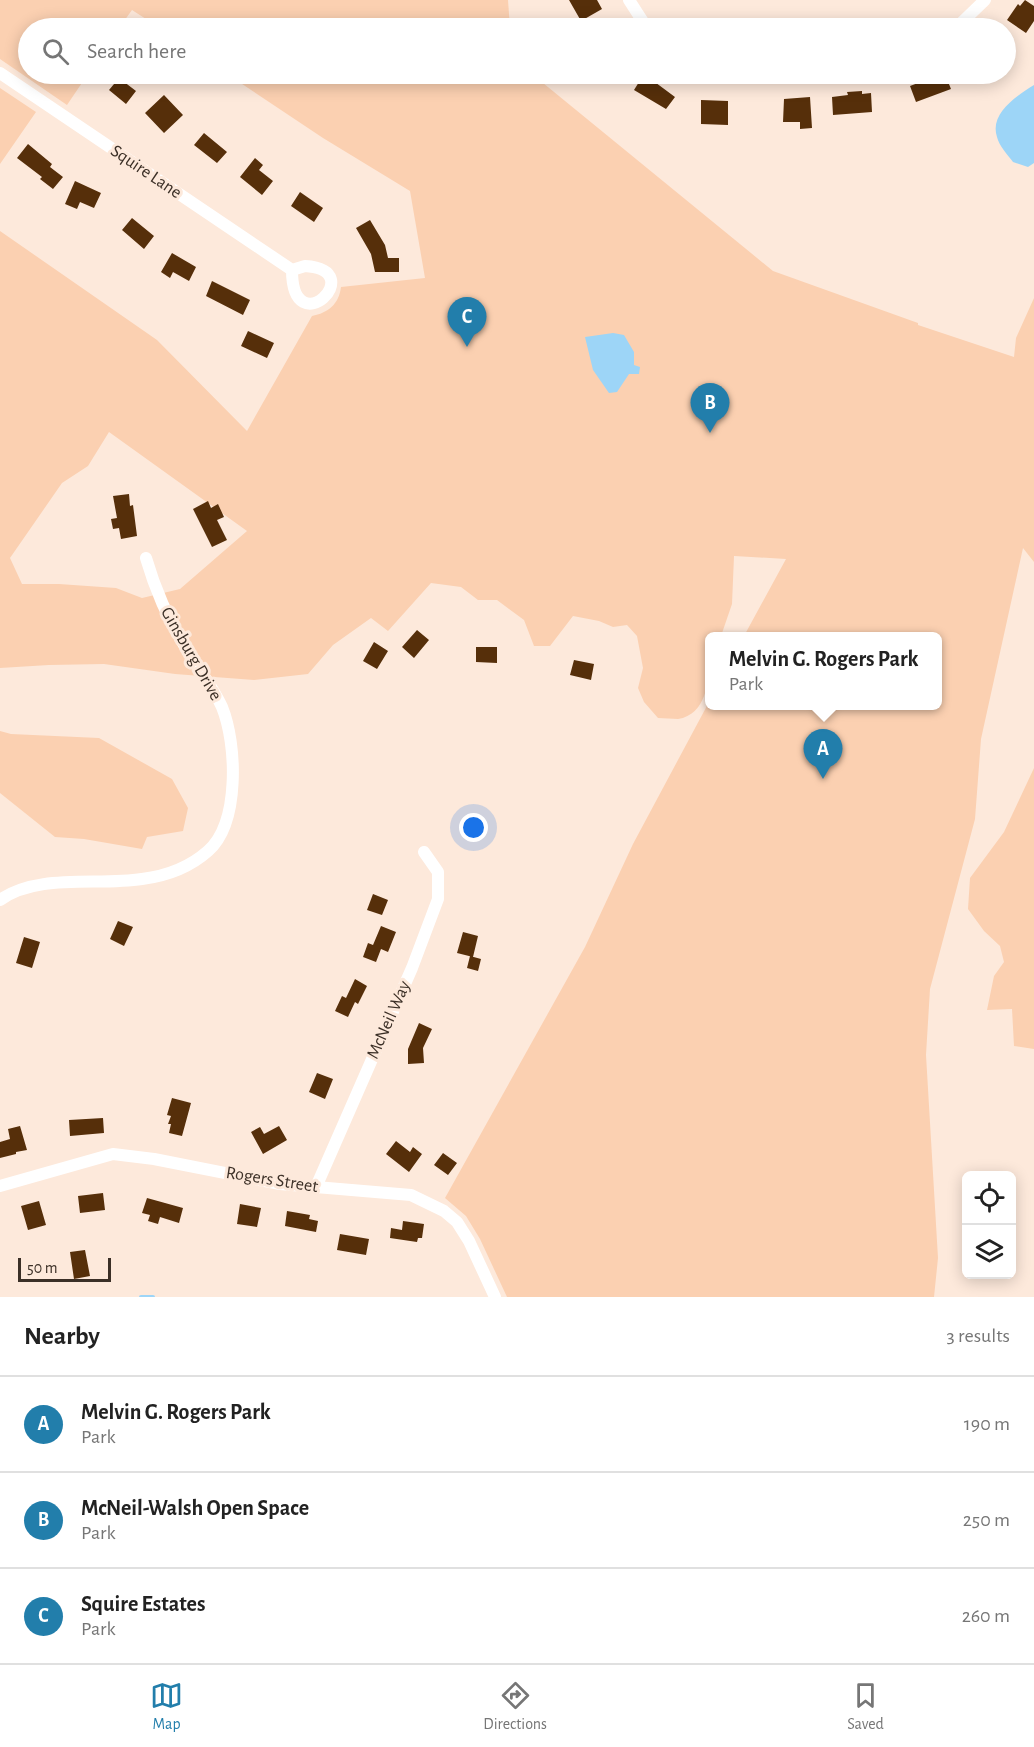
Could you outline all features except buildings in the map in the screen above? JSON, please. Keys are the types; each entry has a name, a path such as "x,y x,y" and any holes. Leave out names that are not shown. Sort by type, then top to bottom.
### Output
{"street":[{"path":"629,0 641,18"},
{"path":"966,18 985,0"},
{"name":"Squire Lane","path":"0,73 292,270"},
{"name":"Ginsburg Drive","path":"0,900 24,888 49,884 124,881 173,873 209,850 225,824 234,770 230,738 223,710 167,616 155,589 146,558"},
{"name":"McNeil Way","path":"316,1187 412,968 438,899 438,872 424,852"},
{"name":"Rogers Street","path":"0,1186 113,1154 154,1159 280,1184 411,1196 444,1211 457,1222 469,1241 495,1297"}],"shaded area":[{"path":"0,0 508,0 509,18 144,18 132,10 126,18 18,18 18,71 0,59"},
{"path":"36,84 81,84 67,105"},
{"path":"242,84 544,84 773,271 918,323 918,325 1014,357 1016,338 1034,298 1034,562 1023,548 981,739 975,819 930,989 926,1055 938,1258 934,1297 507,1297 480,1239 466,1216 445,1198 585,947 633,844 705,709 942,710 942,632 746,632 786,559 734,556 732,604 722,632 705,632 704,697 690,715 678,719 658,718 644,702 638,688 643,668 637,636 627,625 613,627 599,621 573,616 550,646 534,646 524,620 497,600 478,600 461,587 431,583 388,631 371,618 333,645 308,674 254,680 175,674 104,664 0,668 0,231 157,340 247,431 312,316 332,307 341,287 425,278 410,191 323,138","holes":["109,432 247,531 180,589 142,598 116,588 22,584 10,558 62,483 88,466"]},
{"path":"0,88 36,112 0,164"},
{"path":"0,731 11,734 99,738 172,779 188,808 183,831 147,837 142,849 84,839 55,837 0,793"},
{"path":"1034,768 1034,1049 1014,1046 1012,1009 987,1010 994,976 1004,962 1000,946 984,931 968,909 970,878 1004,832"}],"water":[{"path":"1034,85 1034,163 1028,167 1013,162 1000,144 996,128 997,120 1006,106"},
{"path":"613,333 624,335 634,352 634,365 640,367 639,374 629,374 617,392 609,393 593,370 585,337"}],"waterway":[{"path":"141,1297 153,1297"}],"place":[{"name":"Squire Estates","path":"467,347"},
{"name":"McNeil-Walsh Open Space","path":"710,433"},
{"name":"Melvin G. Rogers Park","path":"823,779"}]}
